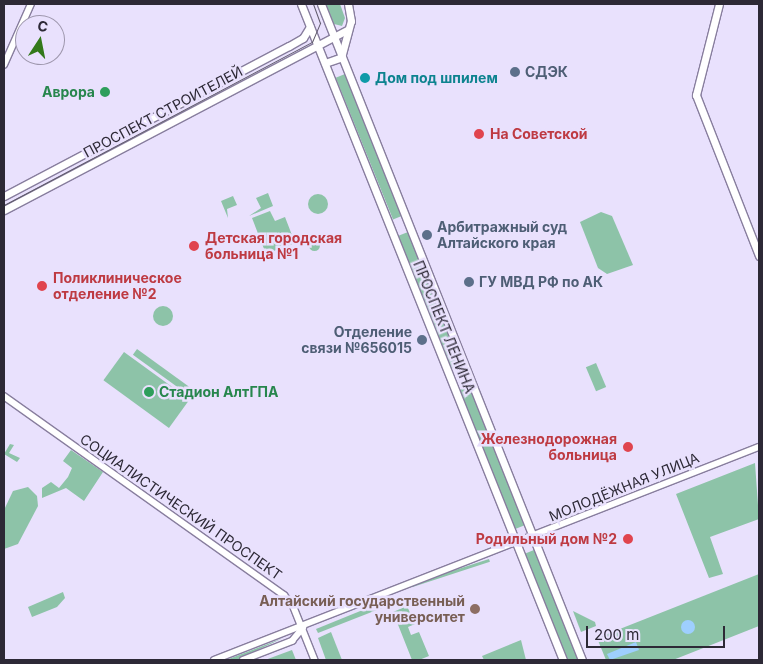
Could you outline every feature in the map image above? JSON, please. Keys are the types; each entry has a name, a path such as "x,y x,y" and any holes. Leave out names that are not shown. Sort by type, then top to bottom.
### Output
{"main road":[{"name":"ПРОСПЕКТ ЛЕНИНА","path":"301,4 515,544 563,660"},
{"name":"ПРОСПЕКТ ЛЕНИНА","path":"321,4 582,660"},
{"path":"325,64 342,57 352,14 348,4"},
{"path":"719,4 696,95 759,256"},
{"name":"ПРОСПЕКТ СТРОИТЕЛЕЙ","path":"4,196 304,38 310,26"},
{"name":"ПРОСПЕКТ СТРОИТЕЛЕЙ","path":"4,210 347,30"},
{"path":"50,171 56,182"}],"street":[{"path":"4,65 31,4"},
{"name":"СОЦИАЛИСТИЧЕСКИЙ ПРОСПЕКТ","path":"4,396 284,595 302,628 315,660"},
{"name":"МОЛОДЁЖНАЯ УЛИЦА","path":"214,660 302,628 759,447"},
{"name":"МОЛОДЁЖНАЯ УЛИЦА","path":"243,660 292,641 302,628"}],"green space":[{"path":"326,4 340,4 345,18 342,26 334,24"},
{"path":"345,74 402,216 393,220 336,78"},
{"path":"268,193 273,206 249,216 261,208 256,198"},
{"path":"318,194 325,197 328,204 325,211 318,214 311,211 308,204 311,197"},
{"path":"233,196 237,205 227,209 228,218 221,201"},
{"path":"270,211 275,221 285,217 295,243 266,254 252,218"},
{"path":"601,212 612,216 633,265 607,274 598,268 580,222"},
{"path":"408,232 462,365 451,369 398,236"},
{"path":"314,239 320,245 314,251 308,245"},
{"path":"163,306 170,309 173,316 170,323 163,326 156,323 153,316 156,309"},
{"path":"137,349 189,387 185,392 133,355"},
{"name":"Стадион АлтГПА","path":"124,352 190,400 169,428 103,380"},
{"path":"596,363 606,387 596,391 586,367"},
{"path":"469,386 525,525 514,530 458,390"},
{"path":"10,444 14,445 9,453 20,458 17,462 4,454"},
{"path":"71,450 103,472 84,501 66,488 42,498 42,488 51,482 59,488 68,477 72,468 63,461"},
{"path":"755,463 759,519 710,537 723,574 709,578 676,494"},
{"path":"28,487 37,496 38,506 18,544 4,549 4,510 13,491"},
{"path":"534,550 578,659 568,660 525,554"},
{"path":"489,559 490,562 412,587 411,584"},
{"path":"759,574 759,626 673,660 606,660 597,638"},
{"path":"63,592 65,598 57,607 32,617 28,607"},
{"path":"380,603 382,608 318,633 316,629"},
{"path":"407,606 415,624 408,627 411,635 419,632 429,656 419,660 412,660 393,612"},
{"path":"573,611 595,622 596,626 581,632"},
{"path":"331,632 342,660 326,660 318,638"},
{"path":"283,638 237,660 226,660"},
{"path":"521,640 526,660 484,660 482,656"},
{"path":"292,650 296,660 265,660"}],"water":[{"path":"685,620 691,620 695,627 691,634 685,634 681,630 681,624"},
{"path":"636,642 639,650 610,660 607,654"}],"tram line":[{"path":"4,205 312,42 320,23 313,4"}],"place":[{"name":"СДЭК","path":"515,72"},
{"name":"Дом под шпилем","path":"365,78"},
{"name":"Аврора","path":"105,92"},
{"name":"На Советской","path":"479,134"},
{"name":"Арбитражный суд Алтайского края","path":"427,235"},
{"name":"Детская городская больница №1","path":"194,246"},
{"name":"ГУ МВД РФ по АК","path":"469,282"},
{"name":"Поликлиническое отделение №2","path":"42,286"},
{"name":"Отделение связи №656015","path":"422,340"},
{"name":"Стадион АлтГПА","path":"149,392"},
{"name":"Железнодорожная больница","path":"628,447"},
{"name":"Родильный дом №2","path":"628,539"},
{"name":"Алтайский государственный университет","path":"475,609"}]}
